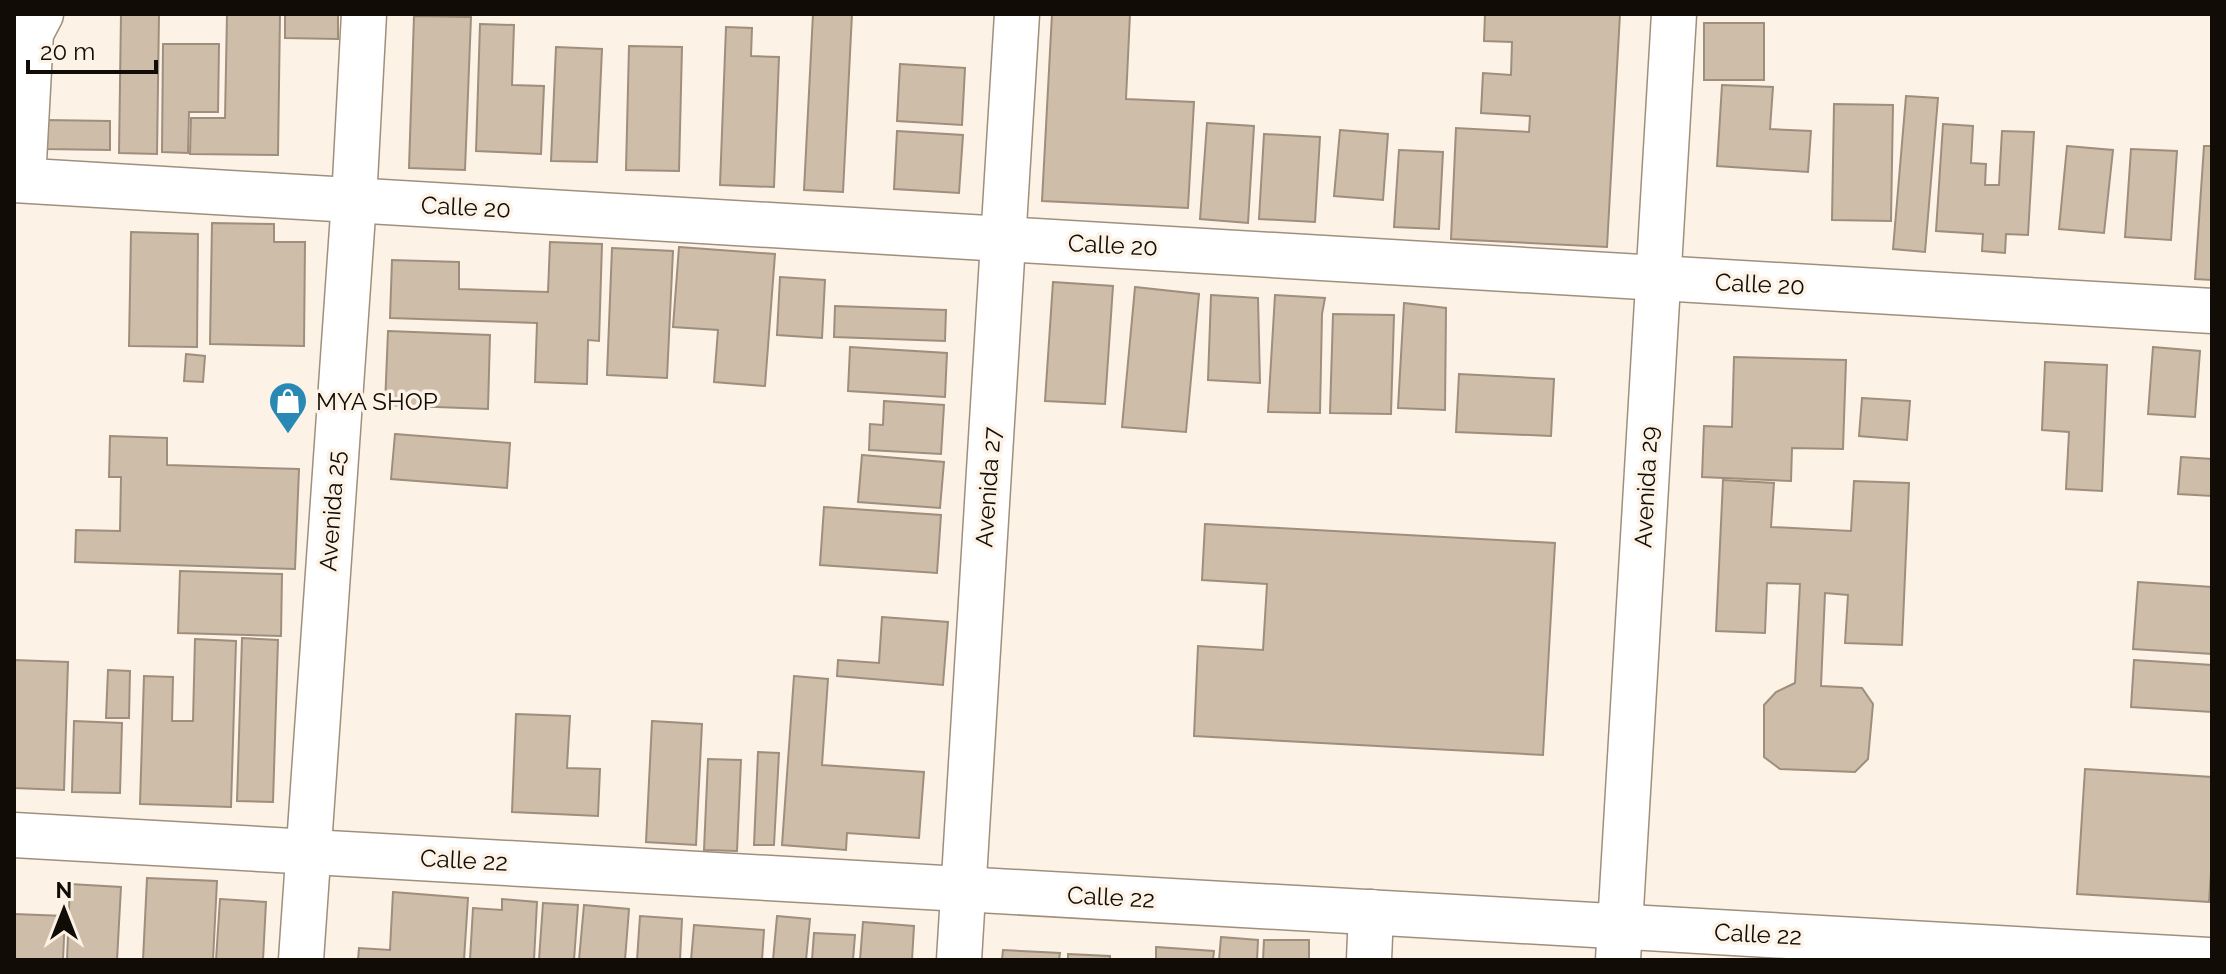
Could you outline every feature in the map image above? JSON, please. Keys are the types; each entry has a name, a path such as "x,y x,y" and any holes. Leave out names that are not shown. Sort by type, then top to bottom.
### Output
{"street":[{"path":"18,180 31,33 41,14"},
{"name":"Avenida 25","path":"301,960 364,14"},
{"name":"Avenida 27","path":"959,960 1017,14"},
{"name":"Avenida 29","path":"1619,943 1674,14"},
{"name":"Calle 20","path":"18,180 2212,311"},
{"name":"Calle 22","path":"14,835 1371,912 1619,943 2208,960"},
{"path":"1369,960 1371,912"}],"building":[{"path":"121,14 159,14 157,154 119,153"},
{"path":"227,14 280,14 278,155 190,154 191,118 225,118"},
{"path":"285,14 338,14 338,39 285,38"},
{"path":"813,14 852,14 843,192 804,190"},
{"path":"1052,14 1130,14 1126,99 1194,102 1188,208 1042,201"},
{"path":"1485,14 1620,14 1607,247 1451,239 1456,128 1529,132 1530,116 1481,113 1483,73 1511,75 1512,42 1484,41"},
{"path":"414,16 471,17 465,170 409,168"},
{"path":"1704,23 1764,23 1764,80 1704,80"},
{"path":"480,24 514,25 512,85 544,86 541,154 476,151"},
{"path":"726,27 752,28 751,56 779,57 774,187 720,185"},
{"path":"163,44 219,44 218,112 189,112 188,153 162,152"},
{"path":"629,46 682,47 679,171 626,170"},
{"path":"556,47 602,49 597,162 551,161"},
{"path":"900,64 965,68 962,125 897,121"},
{"path":"1722,85 1773,87 1770,129 1811,131 1808,172 1717,166"},
{"path":"1906,96 1938,98 1925,252 1893,249"},
{"path":"1834,104 1893,105 1891,221 1832,220"},
{"path":"46,120 110,121 110,150 45,149"},
{"path":"1207,123 1254,126 1248,223 1200,219"},
{"path":"1943,124 1973,126 1971,163 1986,164 1985,185 1999,185 2002,131 2034,132 2028,235 2006,234 2005,253 1982,251 1983,234 1936,231"},
{"path":"1340,130 1388,134 1383,200 1334,196"},
{"path":"897,131 963,135 959,193 894,189"},
{"path":"1264,134 1320,137 1315,222 1259,219"},
{"path":"2067,146 2113,150 2104,233 2059,229"},
{"path":"2204,146 2212,146 2212,280 2195,279"},
{"path":"2131,149 2177,151 2171,240 2125,237"},
{"path":"1399,150 1443,152 1439,229 1394,227"},
{"path":"212,223 274,224 274,242 305,242 304,346 210,344"},
{"path":"131,232 198,234 197,347 129,346"},
{"path":"550,242 602,244 599,341 588,340 587,384 535,382 537,323 390,318 392,260 459,262 459,289 548,292"},
{"path":"679,247 775,254 765,386 714,382 718,330 673,327"},
{"path":"612,248 673,251 667,378 607,375"},
{"path":"780,277 825,280 822,338 777,335"},
{"path":"1053,282 1113,286 1105,404 1045,401"},
{"path":"1135,287 1199,294 1186,432 1122,427"},
{"path":"1211,295 1258,298 1260,383 1208,380"},
{"path":"1275,295 1325,298 1320,413 1268,412"},
{"path":"1404,303 1446,308 1445,410 1398,408"},
{"path":"835,306 946,310 945,341 834,337"},
{"path":"1333,314 1394,315 1391,414 1330,413"},
{"path":"388,331 490,335 488,409 385,405"},
{"path":"850,347 947,353 945,397 848,391"},
{"path":"2153,347 2200,351 2195,417 2148,414"},
{"path":"186,354 205,356 203,382 184,381"},
{"path":"1734,357 1846,360 1843,449 1792,448 1791,481 1702,477 1704,426 1732,427"},
{"path":"2045,362 2107,365 2102,491 2066,489 2069,432 2042,430"},
{"path":"1459,374 1554,379 1551,436 1456,432"},
{"path":"1862,398 1910,401 1907,440 1859,436"},
{"path":"884,401 944,405 941,454 869,450 870,424 883,425"},
{"path":"395,434 510,443 507,488 391,479"},
{"path":"110,436 167,438 167,465 299,469 295,569 75,562 76,530 120,531 121,477 109,477"},
{"path":"862,455 944,462 940,508 858,502"},
{"path":"2181,457 2212,459 2212,496 2178,494"},
{"path":"1723,480 1774,483 1771,527 1851,531 1854,481 1909,483 1902,645 1845,643 1848,595 1825,593 1821,686 1862,688 1873,704 1868,759 1855,772 1780,769 1764,757 1764,705 1776,692 1795,683 1800,584 1767,583 1765,633 1716,631"},
{"path":"824,507 941,515 937,573 820,565"},
{"path":"1205,524 1555,543 1543,755 1194,736 1198,646 1263,650 1267,584 1202,580"},
{"path":"180,571 282,574 281,636 178,633"},
{"path":"2138,582 2212,587 2212,654 2133,649"},
{"path":"882,617 948,622 943,685 837,676 838,660 879,663"},
{"path":"242,638 278,640 273,802 237,801"},
{"path":"195,639 236,641 231,807 140,804 144,676 173,677 172,721 193,721"},
{"path":"14,660 68,662 64,790 14,788"},
{"path":"2134,660 2212,665 2212,712 2131,707"},
{"path":"108,670 130,671 129,718 106,718"},
{"path":"794,676 828,679 822,765 924,772 919,838 847,833 846,850 782,845"},
{"path":"516,714 570,716 567,768 600,769 598,816 512,812"},
{"path":"74,721 122,723 120,793 72,792"},
{"path":"652,721 702,724 696,845 646,842"},
{"path":"758,752 779,753 774,845 754,845"},
{"path":"708,759 741,760 737,851 704,850"},
{"path":"2085,769 2212,777 2209,902 2077,894"},
{"path":"147,878 217,881 213,960 143,960"},
{"path":"70,884 121,887 117,960 67,960"},
{"path":"393,892 468,898 464,960 358,960 359,948 390,950"},
{"path":"220,899 266,902 263,960 216,960"},
{"path":"502,899 537,902 534,960 470,960 473,908 502,910"},
{"path":"543,903 578,905 574,960 539,960"},
{"path":"584,905 629,909 625,960 579,960"},
{"path":"14,914 65,916 63,960 14,960"},
{"path":"640,916 682,919 680,960 637,960"},
{"path":"777,916 810,919 806,960 773,960"},
{"path":"863,922 914,926 912,960 860,960"},
{"path":"694,925 764,930 762,960 691,960"},
{"path":"814,933 855,935 853,960 812,960"},
{"path":"1221,937 1258,940 1257,960 1219,960"},
{"path":"1264,940 1309,940 1309,960 1263,960"},
{"path":"1156,947 1214,951 1213,960 1156,960"},
{"path":"1003,950 1060,953 1059,960 1002,960"},
{"path":"1068,954 1110,956 1110,960 1068,960"}],"place":[{"name":"MYA SHOP","path":"288,435"}]}
